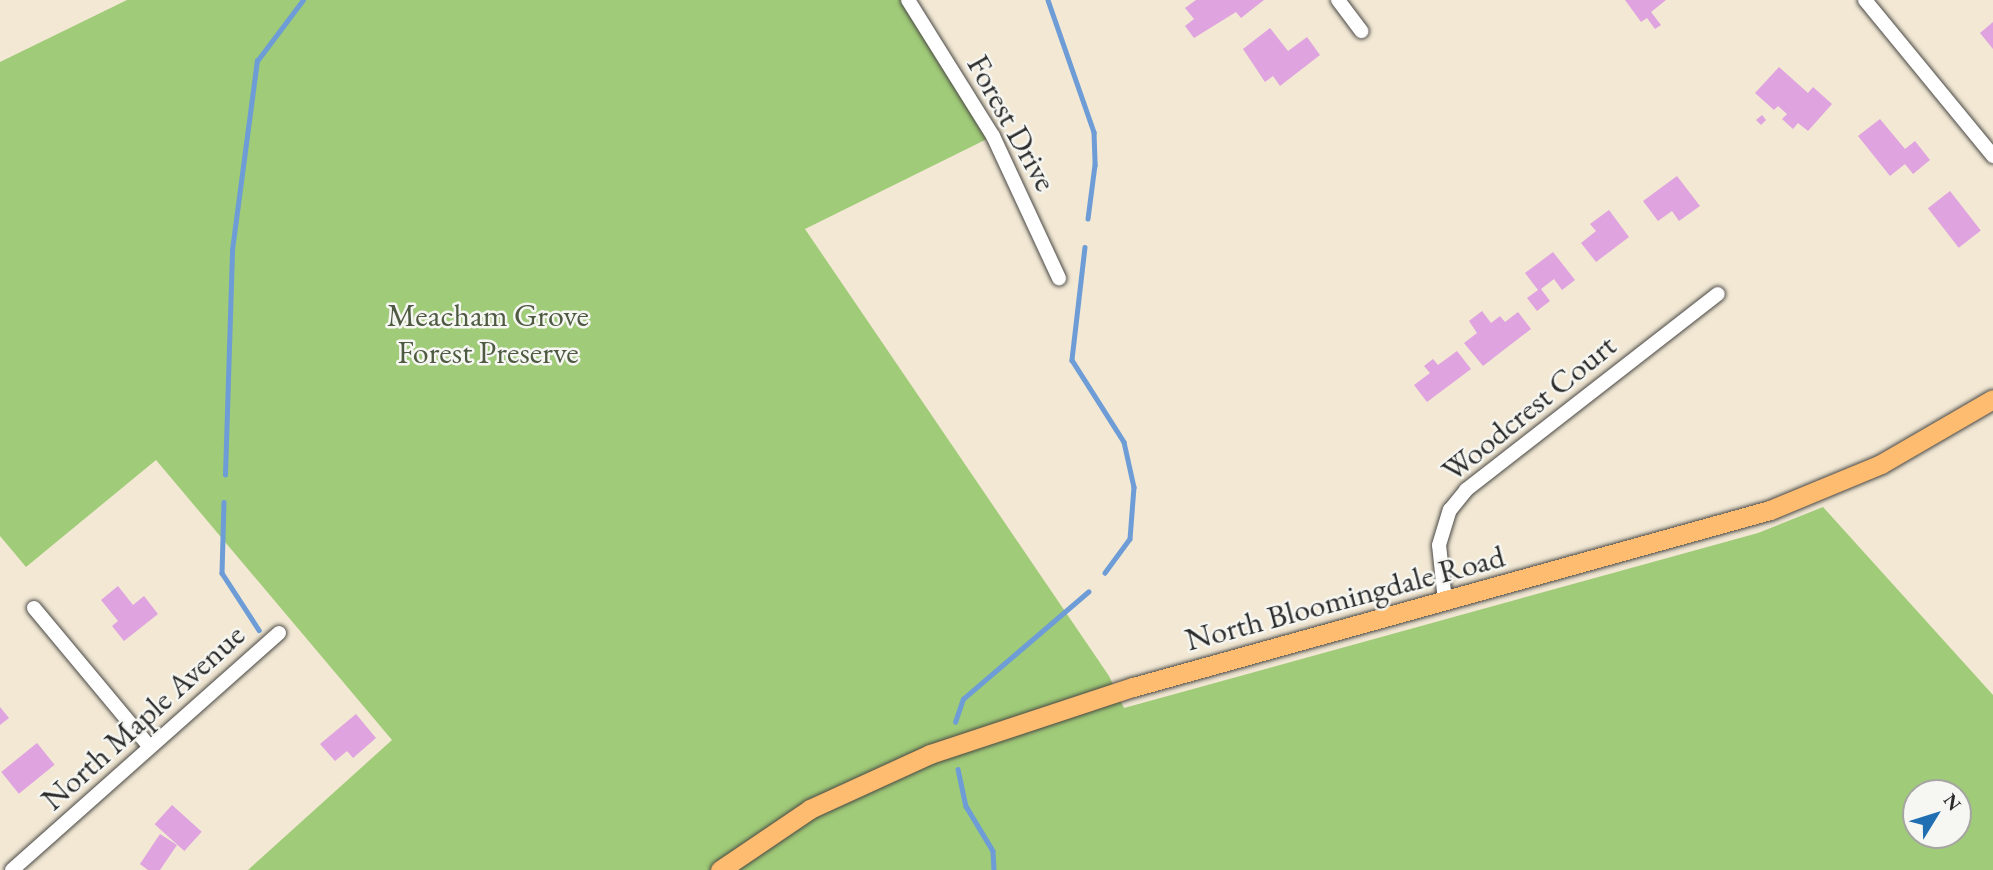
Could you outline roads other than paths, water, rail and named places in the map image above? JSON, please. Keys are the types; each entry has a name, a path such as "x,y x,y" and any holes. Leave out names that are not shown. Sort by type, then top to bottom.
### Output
{"main road":[{"name":"North Bloomingdale Road","path":"720,870 810,809 930,754 1133,687 1770,510 1881,464 1993,398"}],"street":[{"name":"Forest Drive","path":"908,0 993,136 1059,278"},
{"path":"1338,0 1361,31"},
{"path":"1865,0 1993,156"},
{"name":"Woodcrest Court","path":"1445,601 1439,545 1450,510 1466,490 1718,294"},
{"path":"34,608 150,747"},
{"name":"North Maple Avenue","path":"12,870 279,633"}],"waterway":[{"path":"225,475 232,250 257,61 303,0"},
{"path":"1048,0 1094,132 1095,165 1088,219"},
{"path":"1085,247 1072,360 1124,442 1134,487 1130,539 1105,573"},
{"path":"224,502 222,573 259,630"},
{"path":"955,722 963,699 1088,592"},
{"path":"958,769 966,806 993,851 994,870"}],"park label":[{"name":"Meacham Grove Forest Preserve","path":"488,334"}]}
